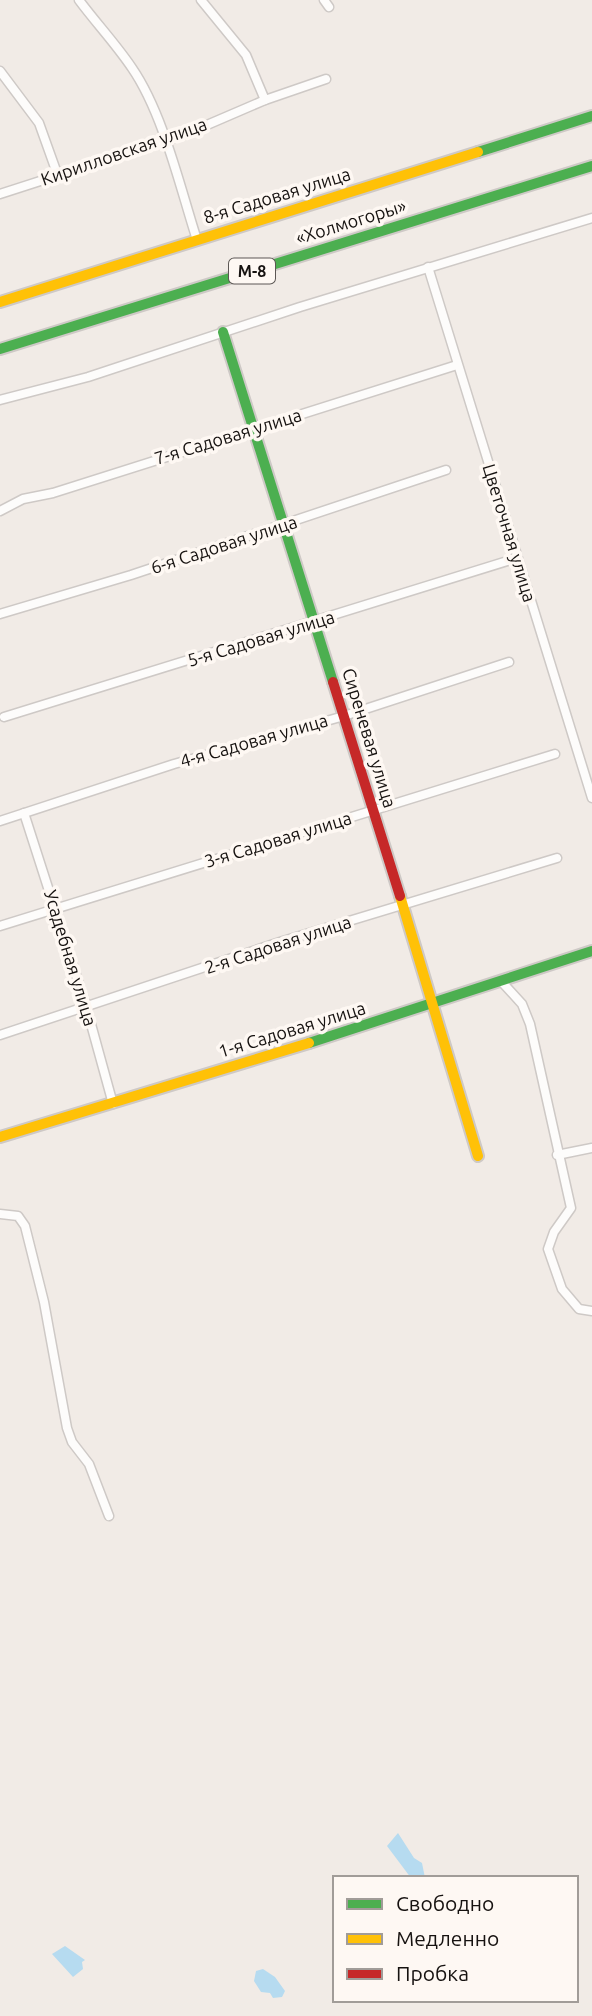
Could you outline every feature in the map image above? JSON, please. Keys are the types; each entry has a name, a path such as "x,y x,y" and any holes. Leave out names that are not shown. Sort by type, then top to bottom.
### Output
{"main road":[{"name":"8-я Садовая улица","path":"0,302 592,116"},
{"name":"«Холмогоры»","path":"0,349 592,166"},
{"name":"Сиреневая улица","path":"223,331 403,905 478,1156"},
{"name":"1-я Садовая улица","path":"0,1137 113,1104 592,951"}],"street":[{"path":"79,0 133,68 165,140 197,240"},
{"path":"201,0 246,55 265,100"},
{"path":"0,71 39,123 58,176"},
{"name":"Кирилловская улица","path":"0,194 165,140 326,79"},
{"path":"0,400 88,377 223,331 592,218"},
{"name":"Цветочная улица","path":"428,267 592,798"},
{"name":"7-я Садовая улица","path":"0,511 23,499 53,493 457,365"},
{"name":"6-я Садовая улица","path":"0,614 284,526 446,470"},
{"name":"5-я Садовая улица","path":"4,717 517,558"},
{"name":"4-я Садовая улица","path":"0,821 174,764 344,716 509,662"},
{"name":"3-я Садовая улица","path":"0,926 555,754"},
{"name":"Усадебная улица","path":"24,813 86,1006 113,1104"},
{"name":"2-я Садовая улица","path":"0,1035 556,858"},
{"path":"501,981 522,1004 530,1024 557,1155 571,1208 554,1232 548,1249 562,1289 579,1309 592,1311"},
{"path":"557,1155 592,1148"},
{"path":"0,1214 18,1216 25,1226 42,1291 67,1428 72,1442 89,1464 109,1516"}],"water":[{"path":"398,1833 414,1858 422,1863 425,1876 410,1876 387,1846"},
{"path":"65,1946 85,1960 82,1962 83,1969 73,1977 52,1954"},
{"path":"263,1969 275,1977 285,1991 282,1997 273,1998 270,1993 261,1992 254,1981 256,1971"}],"traffic: fast":[{"path":"478,152 592,116"},
{"path":"0,349 592,166"},
{"path":"223,332 333,682"},
{"path":"309,1043 592,951"}],"traffic: slow":[{"path":"0,302 478,152"},
{"path":"400,896 478,1156"},
{"path":"0,1137 309,1043"}],"traffic: jam":[{"path":"333,682 400,896"}]}
